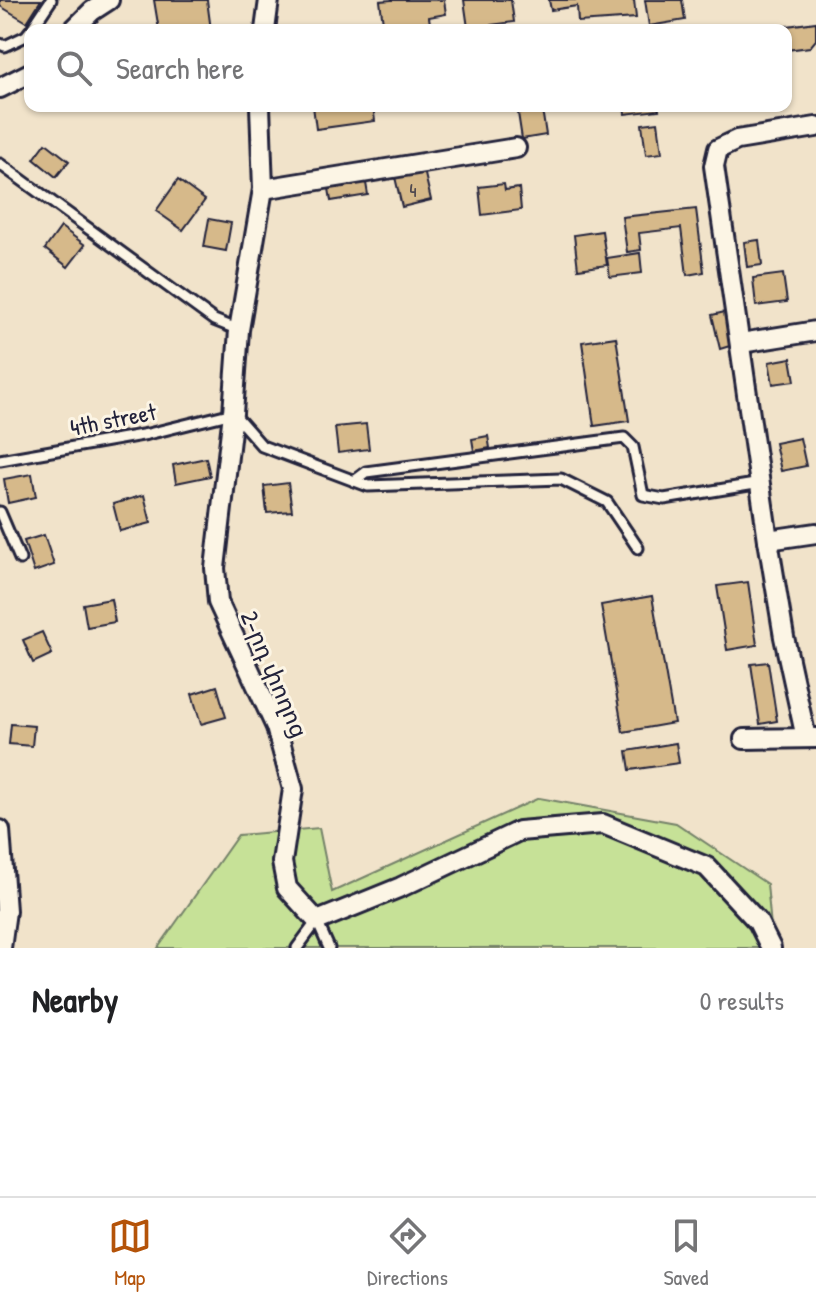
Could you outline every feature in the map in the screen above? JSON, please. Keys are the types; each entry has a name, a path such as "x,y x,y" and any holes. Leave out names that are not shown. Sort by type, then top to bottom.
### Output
{"street":[{"path":"79,24 109,0"},
{"path":"266,24 269,0"},
{"path":"0,88 24,76"},
{"name":"2-րդ փողոց","path":"260,112 263,189 239,330 215,568 218,602 276,727 293,789 282,862 287,888 317,921"},
{"path":"744,739 811,738 784,637 714,166 718,149 737,140 816,127"},
{"path":"263,189 516,148"},
{"path":"741,343 816,331"},
{"path":"768,540 816,533"},
{"path":"317,921 401,887 519,831 603,824 707,867 758,922 771,948"},
{"path":"0,830 6,911 1,948"}],"lane":[{"path":"34,24 51,0"},
{"path":"0,44 5,46 24,37"},
{"path":"0,164 214,320 239,330"},
{"path":"233,413 262,446 368,486 561,479 607,502 638,548"},
{"name":"4th street","path":"0,460 148,434 233,413"},
{"path":"354,481 366,472 624,438 633,447 643,495 664,499 761,483"},
{"path":"0,512 20,559"},
{"path":"297,948 317,921 329,948"}],"green space":[{"path":"539,798 676,823 767,884 773,948 158,948 238,835 319,828 332,892"}],"building":[{"path":"0,0 41,0 27,22 0,6"},
{"path":"154,0 207,0 210,24 158,24"},
{"path":"444,0 446,14 429,17 430,24 383,24 380,1"},
{"path":"464,0 511,0 514,22 467,24"},
{"path":"549,0 634,0 636,18 578,22 577,6 551,10"},
{"path":"645,0 682,0 685,20 649,24"},
{"path":"816,22 816,40 810,47 792,49 792,25"},
{"path":"314,112 374,112 375,121 316,129"},
{"path":"542,112 546,135 522,139 518,113"},
{"path":"658,122 662,153 646,155 642,124"},
{"path":"46,143 69,161 56,177 34,159"},
{"path":"424,170 431,200 402,207 395,177"},
{"path":"365,177 368,195 331,201 328,182"},
{"path":"178,180 205,200 183,230 156,211"},
{"path":"504,184 505,190 519,188 521,210 482,215 479,187"},
{"path":"696,209 704,272 687,275 681,228 639,233 641,250 627,252 622,217"},
{"path":"209,219 231,223 226,251 204,247"},
{"path":"61,227 85,245 68,267 45,249"},
{"path":"602,231 607,265 578,269 574,235"},
{"path":"759,240 762,265 747,267 744,242"},
{"path":"640,253 642,273 610,277 607,258"},
{"path":"783,274 787,302 756,306 753,278"},
{"path":"725,312 733,345 720,349 712,315"},
{"path":"616,337 629,421 594,426 582,342"},
{"path":"791,358 795,381 773,384 769,362"},
{"path":"366,424 369,449 338,453 335,427"},
{"path":"488,436 490,448 474,451 472,439"},
{"path":"800,438 806,466 781,471 775,443"},
{"path":"206,458 210,476 176,483 173,465"},
{"path":"32,474 36,497 8,503 4,479"},
{"path":"288,483 292,511 267,513 264,486"},
{"path":"144,495 151,523 120,531 113,504"},
{"path":"44,535 54,565 34,572 24,541"},
{"path":"748,582 757,645 727,650 717,586"},
{"path":"652,596 674,723 623,732 601,605"},
{"path":"111,599 115,622 87,627 83,604"},
{"path":"42,632 52,654 33,663 23,640"},
{"path":"768,662 777,721 760,724 751,664"},
{"path":"217,686 226,717 201,724 192,694"},
{"path":"11,724 34,726 32,746 9,744"},
{"path":"676,743 679,763 630,770 627,751"}]}
